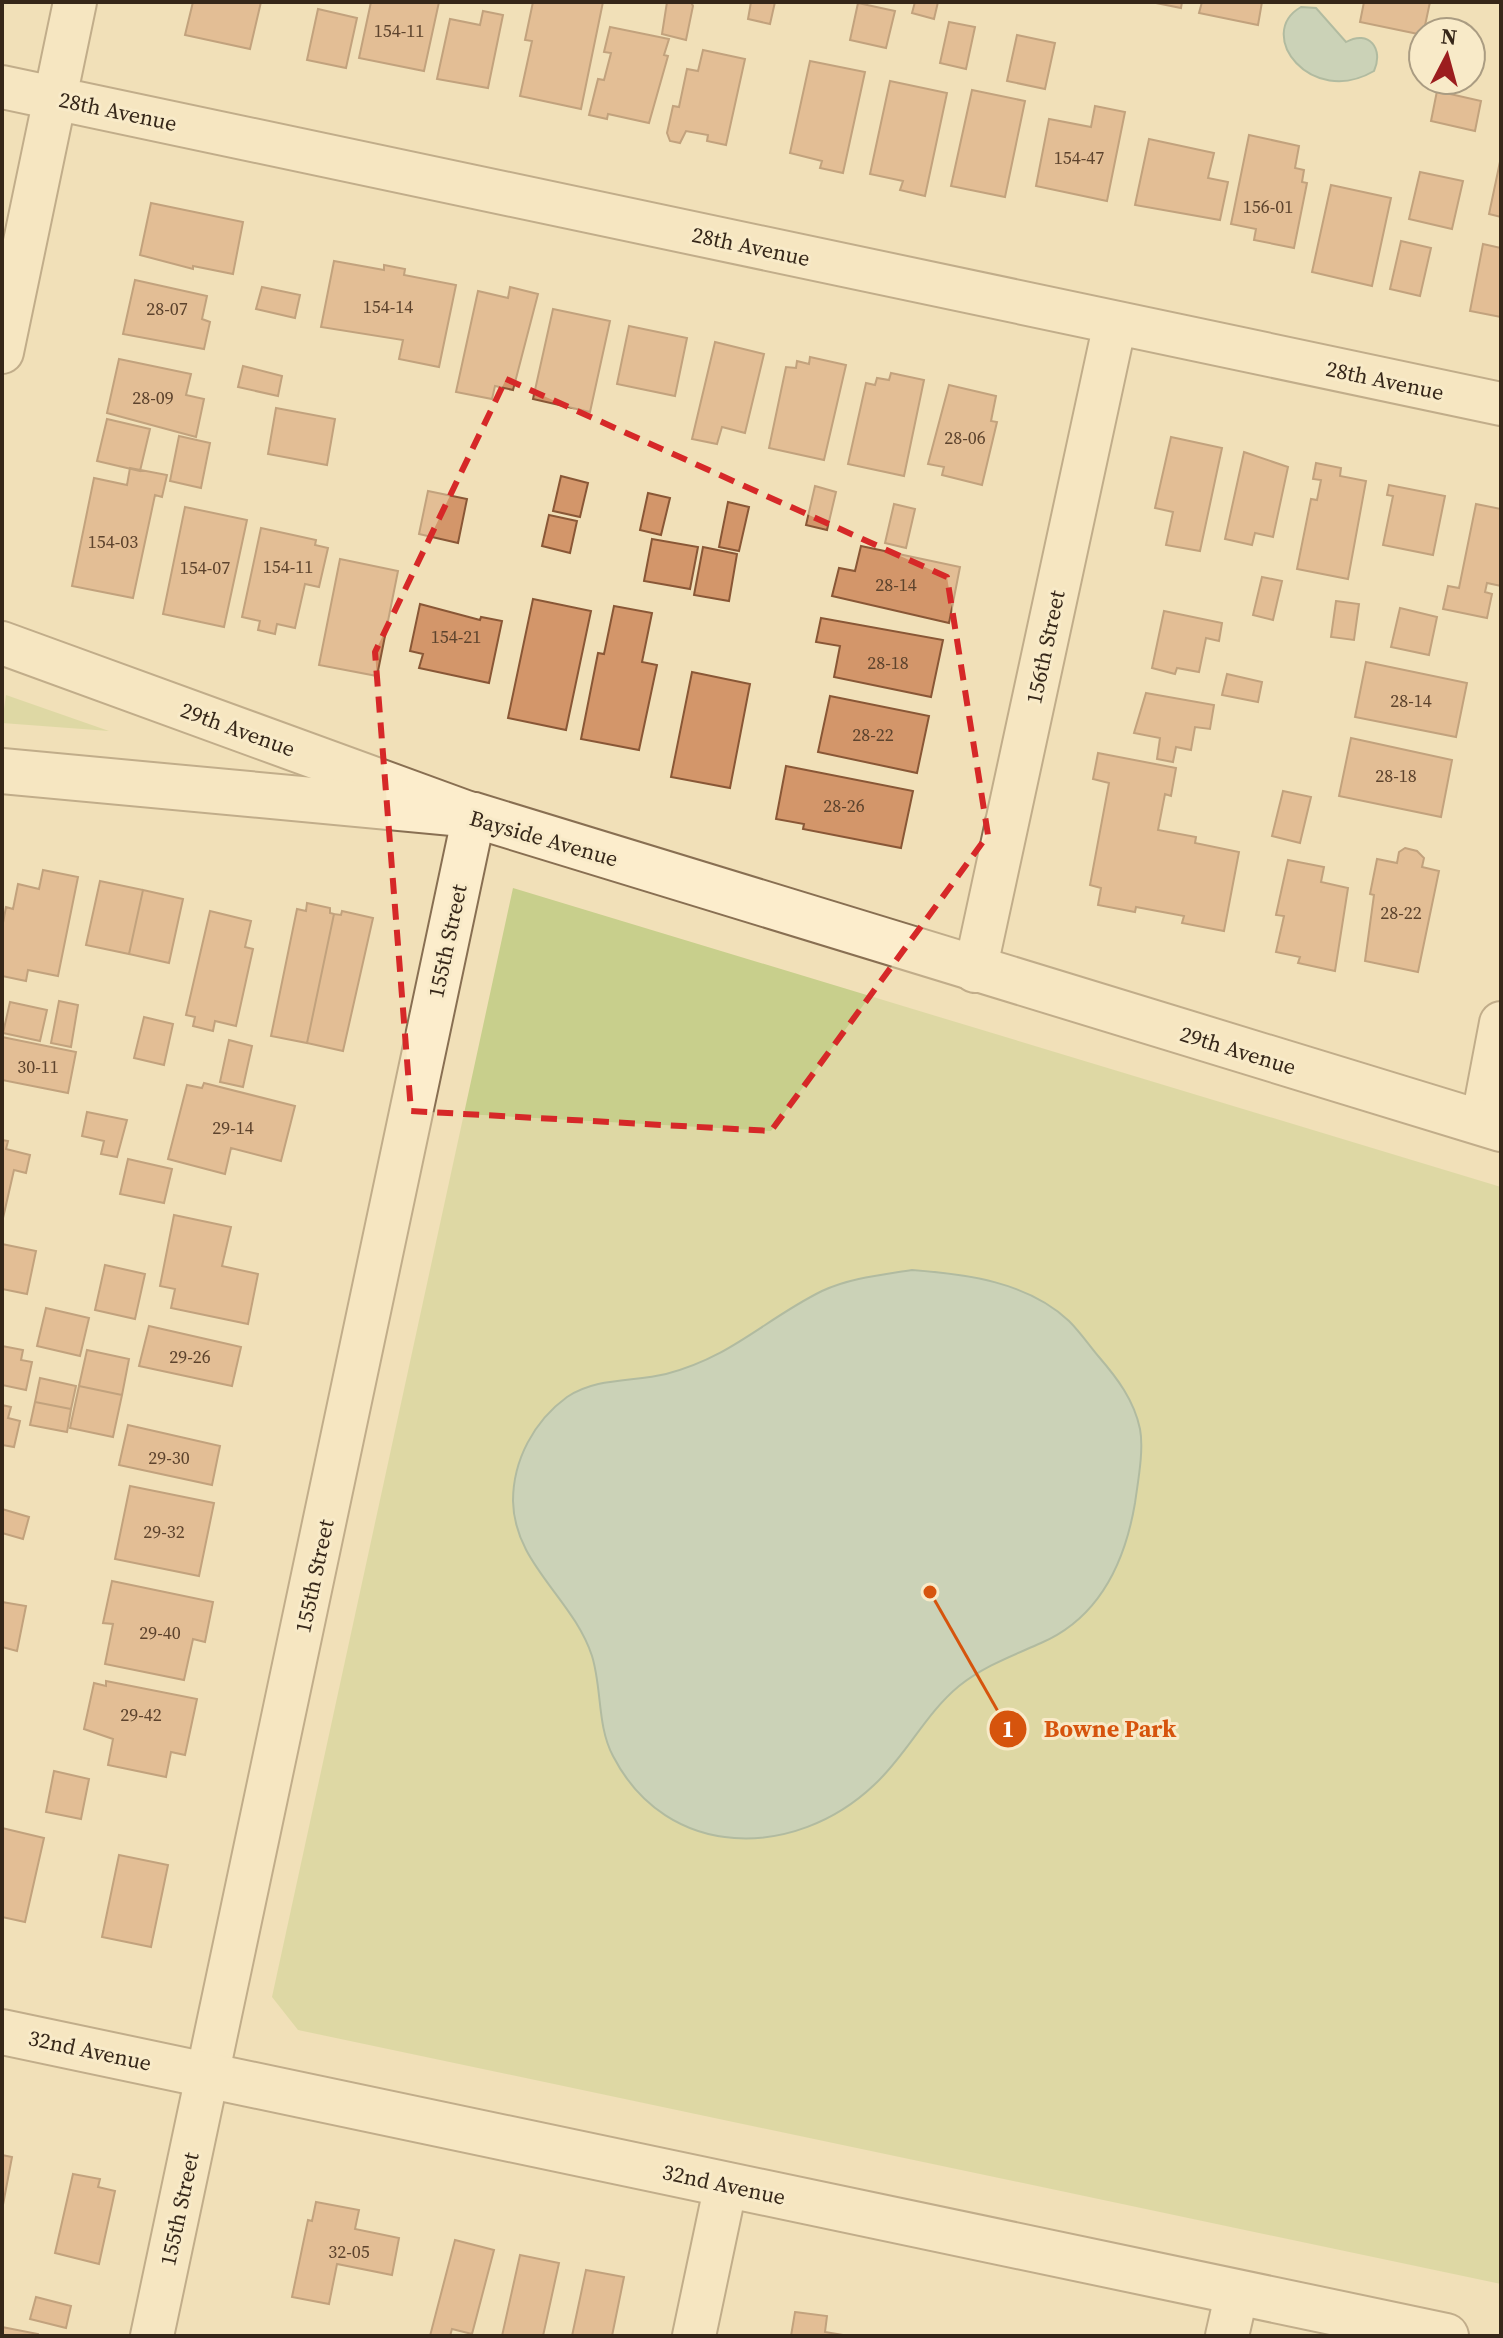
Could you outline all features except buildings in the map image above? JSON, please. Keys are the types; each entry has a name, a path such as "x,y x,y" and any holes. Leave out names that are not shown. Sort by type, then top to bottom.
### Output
{"street":[{"path":"2,352 75,2"},
{"name":"28th Avenue","path":"2,87 1501,404"},
{"name":"156th Street","path":"975,971 1115,323"},
{"name":"29th Avenue","path":"2,643 474,815"},
{"name":"Bayside Avenue","path":"2,771 474,815 975,971"},
{"name":"155th Street","path":"152,2336 474,815"},
{"name":"29th Avenue","path":"975,971 1492,1126"},
{"path":"1492,1126 1501,1023"},
{"name":"32nd Avenue","path":"2,2032 1446,2336"},
{"path":"694,2336 726,2184"},
{"path":"1227,2336 1237,2292"}],"highlighted area":[{"path":"506,379 947,577 988,835 771,1131 411,1111 375,652"}],"green space":[{"path":"6,695 109,731 2,723"},
{"path":"513,888 1501,1187 1501,2284 298,2030 272,1997"}],"water":[{"path":"1301,7 1316,8 1346,42 1361,38 1372,43 1377,55 1374,71 1351,80 1329,80 1311,74 1296,63 1287,49 1284,34 1288,19"},
{"path":"912,1270 995,1282 1035,1297 1069,1321 1124,1390 1134,1408 1140,1429 1140,1466 1130,1525 1116,1567 1094,1603 1079,1619 1061,1632 988,1667 959,1686 936,1709 885,1774 842,1810 807,1827 771,1836 734,1838 698,1831 665,1815 636,1790 613,1756 604,1732 592,1656 572,1616 533,1562 516,1523 514,1486 521,1456 545,1418 567,1397 579,1391 603,1383 666,1374 689,1367 729,1348 822,1291 855,1280"}],"place":[{"name":"Bowne Park","path":"930,1592"}]}
